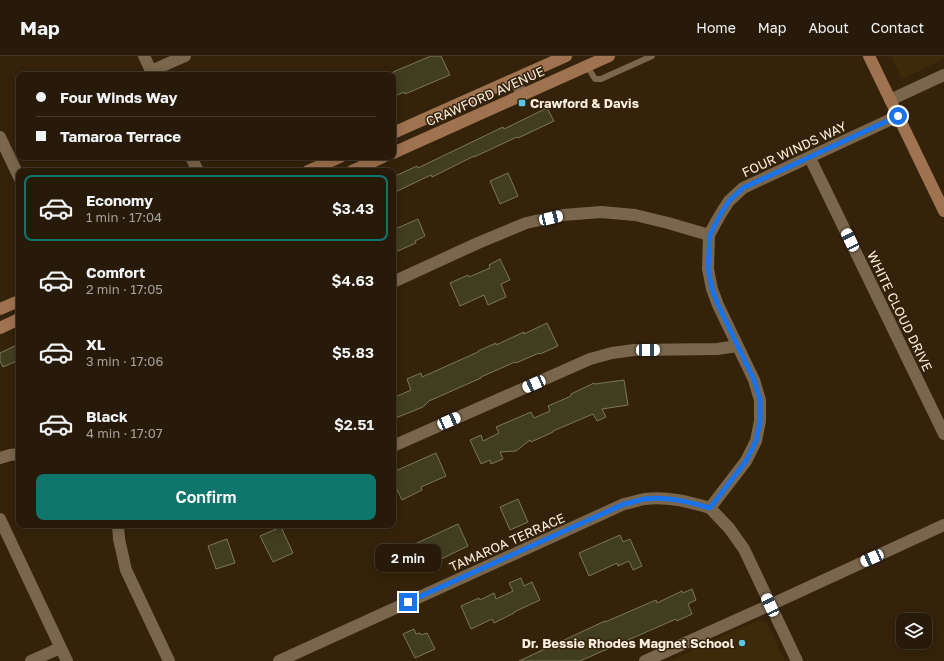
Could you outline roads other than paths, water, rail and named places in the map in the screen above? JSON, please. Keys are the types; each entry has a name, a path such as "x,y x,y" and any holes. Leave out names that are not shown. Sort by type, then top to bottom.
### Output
{"main road":[{"name":"CRAWFORD AVENUE","path":"396,132 566,56"},
{"name":"CRAWFORD AVENUE","path":"396,151 609,56"},
{"path":"869,56 944,211"},
{"path":"315,168 333,160"},
{"path":"359,168 376,160"},
{"path":"0,309 16,302"},
{"path":"0,328 16,321"}],"street":[{"path":"144,56 152,72"},
{"path":"154,72 185,56"},
{"path":"890,100 944,75"},
{"path":"515,79 522,95"},
{"name":"FOUR WINDS WAY","path":"710,508 746,461 756,441 760,421 760,400 754,380 718,305 712,289 708,269 710,235 729,201 743,188 898,116"},
{"path":"0,137 16,171"},
{"name":"WHITE CLOUD DRIVE","path":"810,158 944,434"},
{"path":"396,281 526,223 563,215 601,212 635,215 710,235"},
{"path":"396,445 590,359 612,353 634,350 717,350 737,346"},
{"path":"0,458 10,454 16,454"},
{"name":"TAMAROA TERRACE","path":"279,661 624,504 646,499 666,499 688,502 710,508"},
{"path":"710,508 729,528 744,549 797,661"},
{"path":"0,519 67,661"},
{"path":"645,661 944,525"},
{"path":"118,528 119,540 126,570 169,661"},
{"path":"31,661 60,648"}],"lane":[{"path":"587,66 595,79 601,79 652,56"}],"place":[{"name":"Crawford & Davis","path":"522,103"},
{"name":"Dr. Bessie Rhodes Magnet School","path":"742,643"}]}
